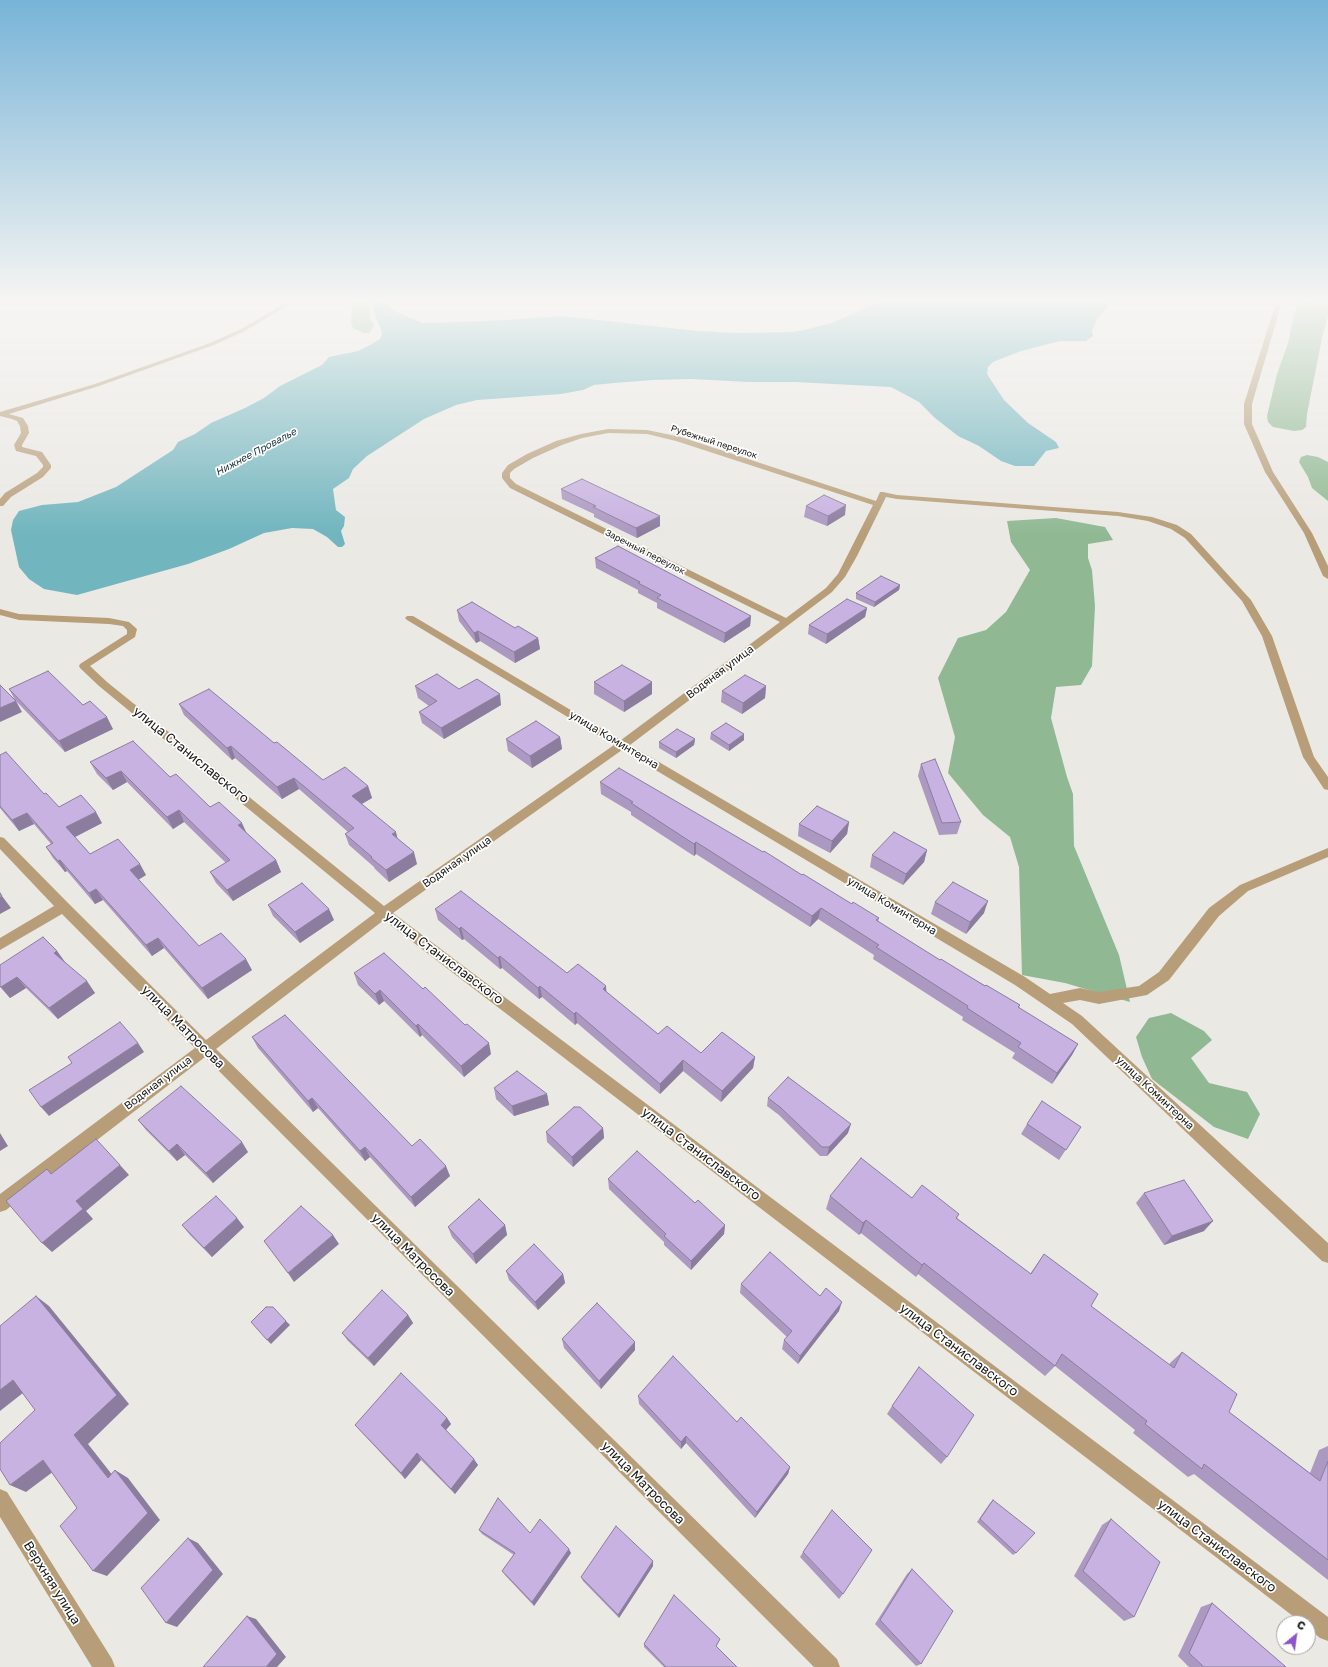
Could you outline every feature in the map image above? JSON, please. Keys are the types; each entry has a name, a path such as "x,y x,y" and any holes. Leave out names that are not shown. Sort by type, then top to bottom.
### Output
{"street":[{"path":"0,414 111,380"},
{"path":"1255,380 1248,404 1248,424 1269,472 1308,533 1328,576"},
{"path":"0,414 20,420 24,426 25,433 18,445 19,449 39,454 47,465 47,468 40,475 8,495 0,504"},
{"name":"Рубежный переулок","path":"506,478 506,473 511,467 559,443 581,436 608,431 640,431 678,440 880,499 897,497 922,498 1118,514 1149,519 1174,527 1188,536 1208,556 1246,600 1267,636 1292,702 1309,757 1328,786"},
{"name":"Заречный переулок","path":"506,478 513,486 787,622"},
{"name":"Водяная улица","path":"0,1204 384,913 622,745 830,590 842,575 880,499"},
{"name":"улица Станиславского","path":"0,612 19,617 109,621 126,624 132,629 132,635 125,641 84,666 103,684 384,913 1328,1630"},
{"name":"улица Коминтерна","path":"410,618 1020,981 1048,1000 1083,1025 1328,1255"},
{"name":"улица Матросова","path":"0,841 62,908 829,1667"},
{"path":"1048,1000 1080,994 1099,998 1142,990 1164,976 1214,912 1244,888 1328,852"},
{"path":"0,945 62,908"},
{"name":"Верхняя улица","path":"0,1499 104,1667"}],"green space":[{"path":"1276,380 1314,380 1306,427 1302,430 1294,431 1273,427 1268,422 1267,416"},
{"path":"1307,455 1318,457 1328,462 1328,501 1312,488 1308,477 1299,462 1301,457"},
{"path":"1056,518 1105,527 1113,540 1088,544 1088,558 1092,570 1095,606 1092,666 1081,685 1056,687 1051,718 1073,794 1074,846 1119,955 1130,1002 1065,983 1022,975 1019,867 1010,837 983,815 948,773 955,737 938,678 958,638 986,630 1006,612 1030,570 1011,542 1007,521"},
{"path":"1171,1013 1204,1031 1212,1040 1191,1058 1209,1083 1247,1092 1260,1114 1248,1139 1214,1127 1152,1079 1142,1057 1136,1037 1149,1018"}],"water":[{"name":"Нижнее Провалье","path":"292,380 661,380 594,385 583,390 561,394 477,400 456,405 424,419 367,456 353,469 349,478 333,489 336,510 345,517 344,526 341,531 345,544 342,547 338,547 327,537 313,529 292,528 264,533 229,549 188,564 77,595 44,589 29,579 19,567 11,530 13,520 19,511 42,505 78,502 116,487 173,450 178,442 195,434 211,423 264,398 280,386"},
{"path":"706,380 991,380 1004,400 1028,423 1056,442 1059,448 1046,451 1034,466 1015,466 1001,461 979,446 958,436 935,418 919,402 891,387 795,382"}],"building":[{"path":"582,479 660,516 636,528 593,507 596,506 561,489"},
{"path":"824,495 846,505 828,516 806,506"},
{"path":"618,546 751,616 725,633 657,598 661,595 595,558"},
{"path":"881,576 900,585 875,602 856,593"},
{"path":"847,599 867,608 827,634 809,625"},
{"path":"472,602 515,628 518,626 538,638 514,652 478,631 474,633 457,610"},
{"path":"622,665 652,682 624,701 594,682"},
{"path":"48,671 83,705 90,701 107,717 59,741 9,689"},
{"path":"437,674 459,689 477,679 500,694 441,728 419,712 437,701 415,686"},
{"path":"745,675 766,686 743,703 722,691"},
{"path":"0,685 16,701 0,708"},
{"path":"209,689 274,743 277,742 323,780 345,767 368,786 352,796 396,832 392,834 414,852 386,870 345,834 354,828 294,778 277,787 231,746 227,748 179,704"},
{"path":"536,721 560,737 530,756 506,739"},
{"path":"726,723 744,734 729,745 711,733"},
{"path":"677,729 695,739 676,752 659,742"},
{"path":"133,741 170,777 176,774 210,807 219,802 242,823 238,825 276,860 227,890 210,872 230,860 179,810 167,817 121,771 106,778 90,762"},
{"path":"6,752 44,794 46,793 59,807 81,795 96,812 66,827 90,854 118,839 140,864 130,870 199,946 221,933 246,959 202,988 158,938 146,945 96,889 89,893 60,860 58,861 46,847 53,843 27,813 12,820 0,806 0,755"},
{"path":"935,759 961,822 942,823 921,764"},
{"path":"619,768 763,852 764,851 852,904 853,902 879,918 876,920 940,960 941,959 1020,1005 1018,1007 1078,1044 1057,1073 1018,1047 1021,1043 967,1008 968,1006 876,947 879,945 821,908 812,916 696,842 694,844 631,803 633,802 600,782"},
{"path":"817,806 849,822 832,841 799,824"},
{"path":"894,832 927,850 906,874 872,855"},
{"path":"953,882 988,901 970,922 935,902"},
{"path":"302,883 329,909 295,932 268,905"},
{"path":"461,891 567,973 578,964 606,986 603,989 658,1034 667,1026 701,1053 722,1032 755,1057 722,1091 683,1060 660,1084 576,1012 574,1014 540,986 538,988 500,956 498,958 461,927 459,929 435,909"},
{"path":"43,937 57,951 54,953 87,981 49,1008 17,977 1,987 0,986 0,965"},
{"path":"384,953 423,989 425,987 465,1025 467,1024 489,1043 461,1066 418,1024 416,1026 380,990 375,994 354,973"},
{"path":"285,1015 412,1146 420,1139 446,1166 411,1197 365,1147 360,1151 312,1098 308,1101 252,1037"},
{"path":"120,1022 138,1043 41,1107 29,1090 72,1063 68,1057"},
{"path":"517,1071 547,1094 512,1106 494,1088"},
{"path":"788,1077 851,1124 829,1147 822,1147 780,1107 768,1098"},
{"path":"181,1086 242,1142 206,1173 177,1144 169,1151 138,1120"},
{"path":"1042,1101 1081,1127 1066,1150 1027,1124"},
{"path":"574,1107 580,1107 603,1128 572,1157 546,1132"},
{"path":"96,1139 120,1165 76,1201 83,1209 42,1243 6,1201 47,1169 51,1174"},
{"path":"637,1151 695,1203 698,1200 725,1225 691,1261 664,1236 666,1234 608,1179"},
{"path":"861,1158 912,1198 922,1185 959,1214 956,1218 1031,1274 1044,1254 1098,1294 1091,1306 1174,1368 1182,1352 1237,1394 1229,1412 1320,1481 1328,1461 1328,1560 1204,1464 1202,1469 1145,1424 1147,1421 1062,1354 1055,1366 924,1263 922,1265 866,1220 863,1223 830,1196"},
{"path":"1184,1180 1213,1221 1172,1236 1144,1193"},
{"path":"216,1196 237,1218 204,1248 182,1225"},
{"path":"479,1199 505,1225 473,1254 448,1227"},
{"path":"301,1206 333,1235 288,1273 264,1241"},
{"path":"534,1244 563,1274 535,1302 506,1271"},
{"path":"770,1252 820,1296 826,1288 842,1302 800,1356 784,1340 792,1331 741,1284"},
{"path":"382,1290 408,1315 368,1358 342,1333"},
{"path":"36,1296 117,1395 74,1435 108,1478 115,1470 148,1513 93,1571 60,1526 77,1508 43,1460 10,1485 0,1469 0,1443 35,1410 13,1380 0,1390 0,1326"},
{"path":"597,1303 635,1342 599,1381 562,1339"},
{"path":"266,1307 273,1307 286,1321 267,1340 251,1322"},
{"path":"673,1356 737,1422 741,1417 790,1467 757,1512 686,1436 681,1442 638,1396"},
{"path":"919,1367 974,1415 947,1457 892,1406"},
{"path":"401,1373 447,1418 441,1425 474,1459 451,1489 417,1453 401,1473 355,1425"},
{"path":"498,1498 530,1533 540,1519 569,1549 532,1602 502,1571 515,1553 479,1530"},
{"path":"993,1500 1035,1533 1016,1553 980,1519"},
{"path":"832,1510 872,1550 843,1594 803,1552"},
{"path":"1111,1519 1160,1562 1134,1617 1083,1571"},
{"path":"616,1526 653,1561 618,1615 581,1577"},
{"path":"188,1538 213,1570 166,1623 141,1588"},
{"path":"912,1569 953,1611 921,1664 880,1620"},
{"path":"674,1595 720,1639 716,1646 737,1667 666,1667 644,1644"},
{"path":"1212,1603 1286,1667 1204,1667 1189,1653"},
{"path":"247,1616 277,1654 266,1667 203,1667"}]}
